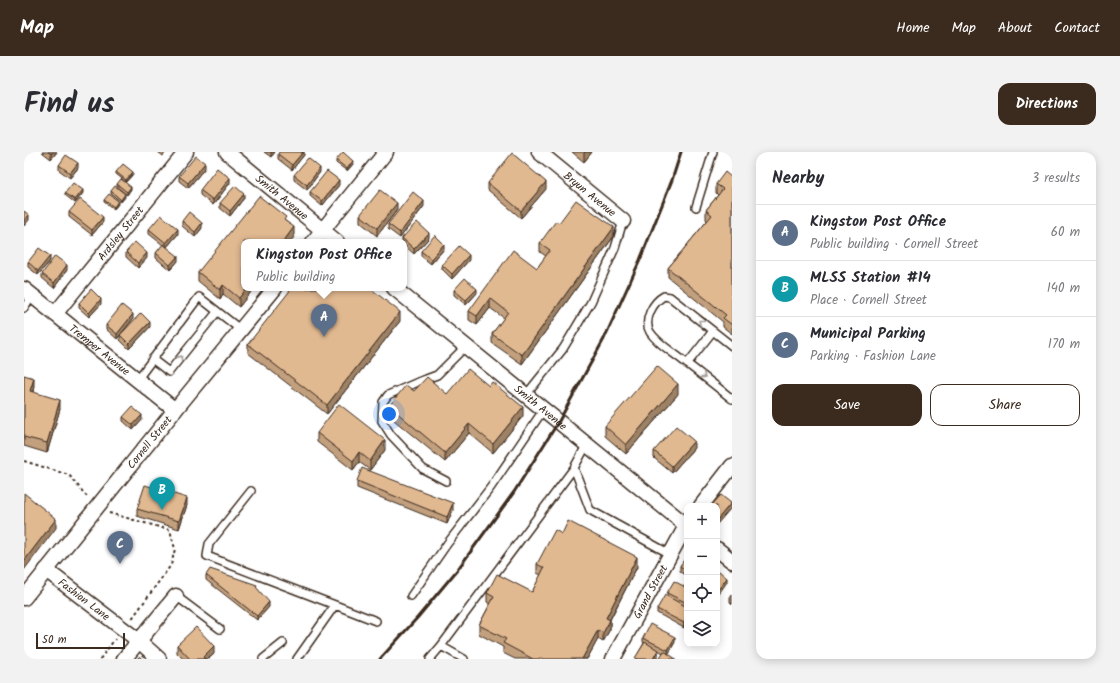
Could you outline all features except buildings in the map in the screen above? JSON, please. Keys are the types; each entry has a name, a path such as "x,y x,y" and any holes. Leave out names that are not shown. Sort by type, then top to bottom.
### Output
{"street":[{"name":"Ardsley Street","path":"55,314 186,152"},
{"name":"Smith Avenue","path":"227,152 334,239"},
{"path":"316,239 386,152"},
{"name":"Bryun Avenue","path":"539,152 623,221"},
{"name":"Cornell Street","path":"24,598 273,291"},
{"name":"Smith Avenue","path":"398,291 684,523"},
{"name":"Tremper Avenue","path":"28,292 175,410"},
{"path":"703,503 732,466"},
{"name":"Grand Street","path":"613,659 684,530"},
{"path":"720,551 732,561"},
{"name":"Fashion Lane","path":"46,570 124,629 159,659"},
{"path":"124,659 176,596"}],"lane":[{"path":"696,207 714,152"},
{"path":"526,394 563,349 590,302 615,248 623,221"},
{"path":"24,308 28,292"},
{"path":"732,346 670,297 664,296 655,304 647,319 650,332 662,344 732,399"},
{"path":"136,380 199,297 241,330"},
{"path":"152,359 169,372 217,312"},
{"path":"687,364 713,331"},
{"path":"446,480 423,469 391,435 382,421 383,402 388,395 418,382 438,376 466,346"},
{"path":"411,596 447,544 491,487 544,409"},
{"path":"430,659 574,468 587,444"},
{"path":"574,468 590,510 670,554"},
{"path":"251,491 209,544 207,556 376,621"},
{"path":"176,596 220,629"},
{"path":"297,659 335,605"},
{"path":"263,659 283,642"},
{"path":"441,646 462,658"}],"path":[{"path":"24,461 69,475 88,498 109,514 170,530 176,549 171,565 100,659"}],"railway":[{"path":"380,659 418,617 458,569 514,492 559,421 604,339 640,260 672,180 681,152"}],"place":[{"name":"Kingston Post Office","path":"324,337"},
{"name":"MLSS Station #14","path":"162,510"},
{"name":"Municipal Parking","path":"120,564"}]}
